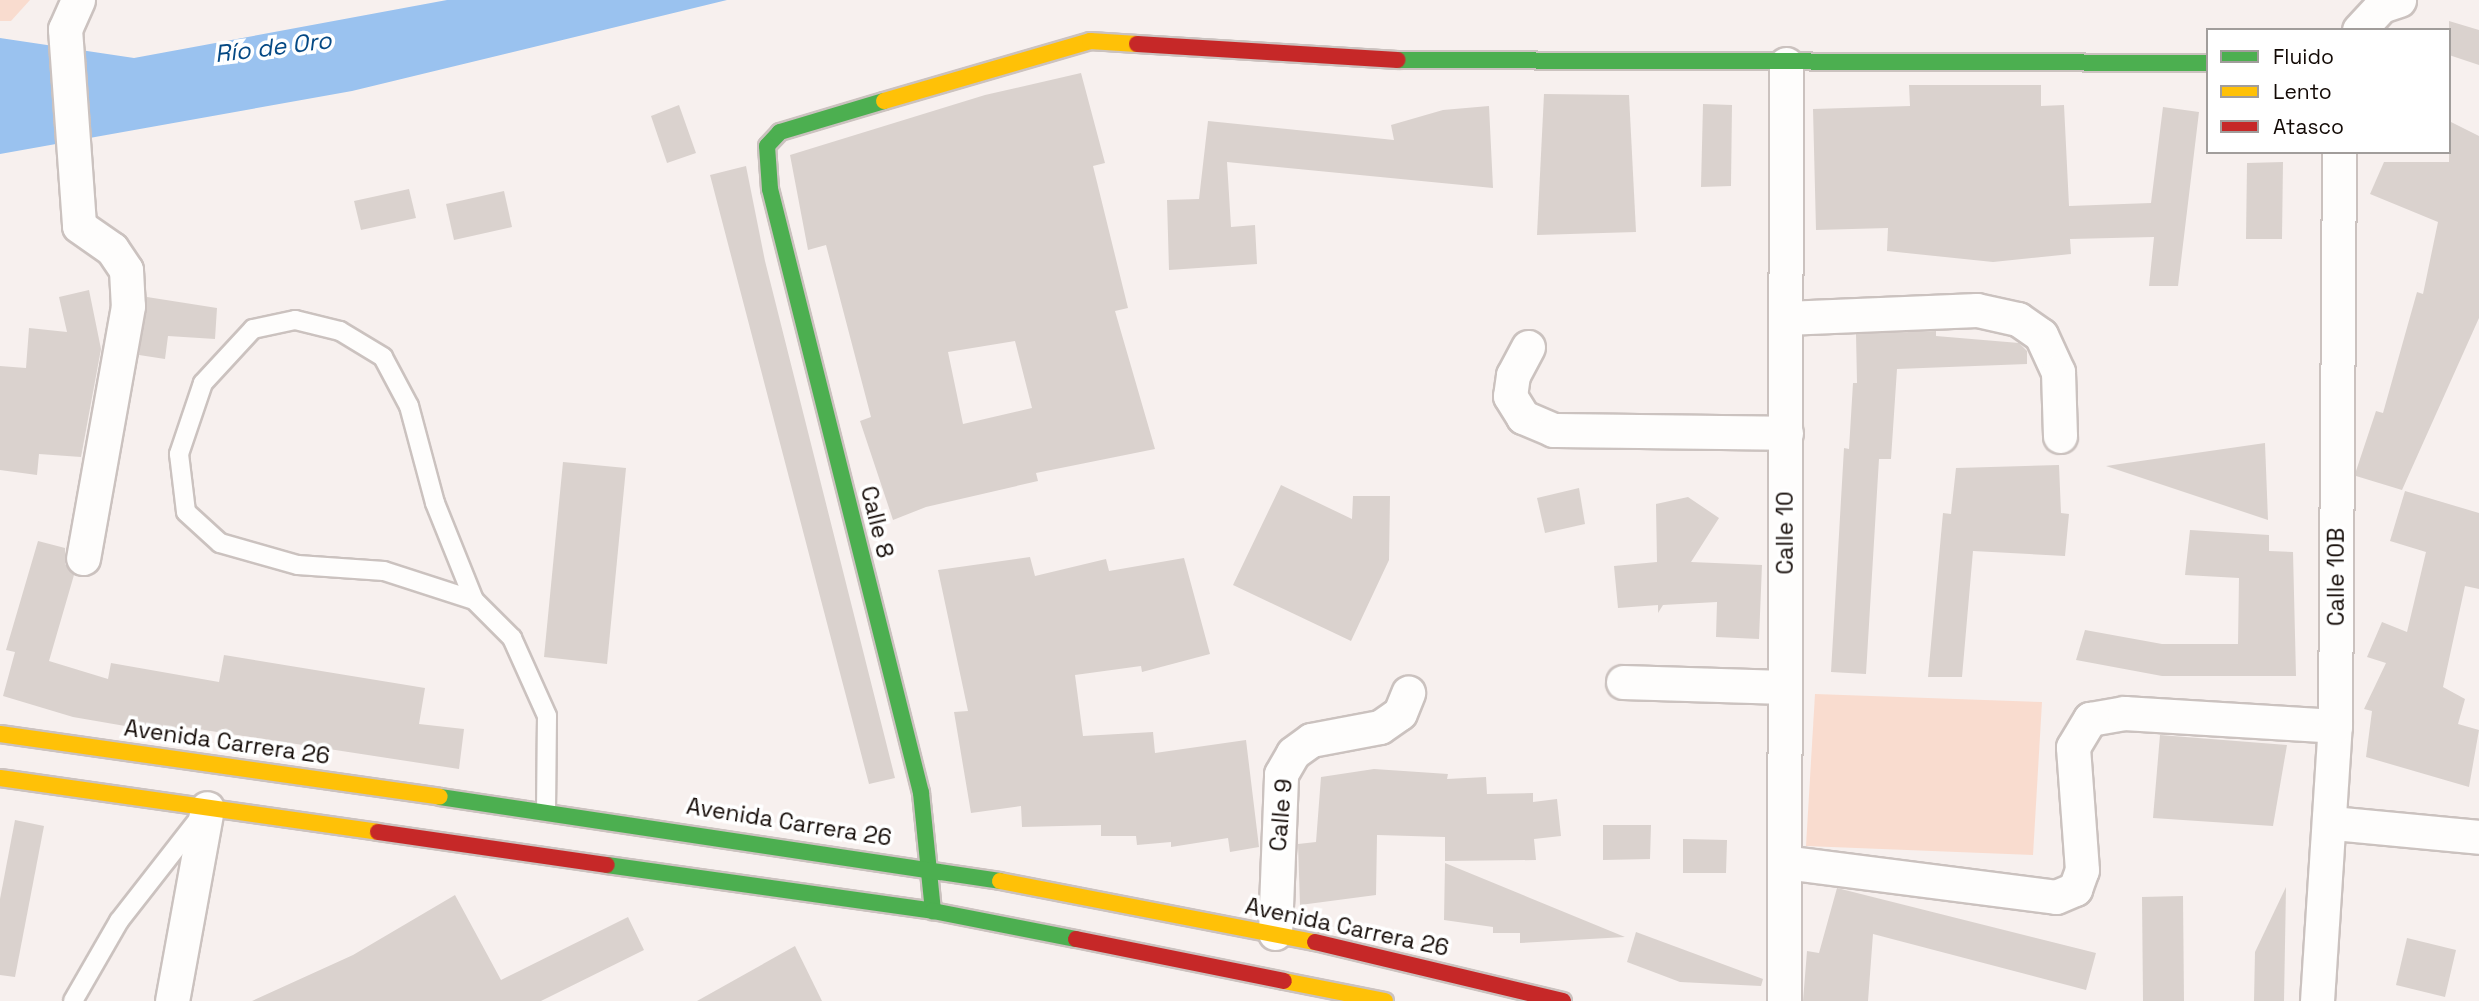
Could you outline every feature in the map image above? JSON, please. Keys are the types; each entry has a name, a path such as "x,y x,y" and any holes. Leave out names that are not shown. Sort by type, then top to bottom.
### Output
{"main road":[{"name":"Calle 8","path":"933,911 921,793 770,188 767,146 780,132 1090,41 1358,59 1786,64"},
{"path":"1786,64 2206,63"},
{"name":"Avenida Carrera 26","path":"0,734 546,809 929,867 1275,933 1563,1001"},
{"path":"0,778 933,911 1382,1001"}],"street":[{"path":"2361,28 2381,6 2399,0"},
{"path":"71,15 79,226 112,249 126,270 128,306 83,558"},
{"name":"Calle 10","path":"1784,1001 1786,64"},
{"name":"Calle 10B","path":"2317,1001 2332,823 2335,726 2339,154"},
{"path":"1786,318 1978,310 2018,319 2041,335 2059,372 2060,436"},
{"path":"1528,347 1513,374 1510,396 1523,418 1553,430 1786,433"},
{"path":"1623,682 1784,687"},
{"name":"Calle 9","path":"1275,933 1281,774 1293,753 1311,740 1380,727 1400,713 1408,693"},
{"path":"1784,862 2056,897 2075,890 2082,870 2073,747 2090,719 2124,713 2335,726"},
{"path":"172,1001 207,808"},
{"path":"2332,823 2479,837"}],"lane":[{"path":"474,600 384,571 298,565 220,542 186,512 179,454 203,383 253,329 295,320 340,331 383,357 409,406 435,503 474,600 512,638 543,706 550,755 546,809"},
{"path":"74,1001 118,921 207,808"}],"shaded area":[{"path":"0,0 30,0 11,21 0,21"},
{"path":"1815,694 2042,702 2033,855 1806,846"}],"water":[{"name":"Río de Oro","path":"447,0 727,0 352,91 0,154 0,38 134,58"}],"building":[{"path":"2449,21 2479,30 2479,65 2451,56"},
{"path":"1081,73 1105,163 1093,166 1128,308 1115,311 1155,449 1036,473 1038,481 926,507 893,520 860,421 871,417 826,245 808,250 790,155 985,95","holes":["1015,341 1032,408 963,424 948,352"]},
{"path":"1909,85 2041,85 2041,106 2064,105 2069,206 2151,203 2163,107 2199,112 2178,286 2149,286 2154,237 2070,239 2071,254 1993,262 1887,251 1888,228 1816,230 1813,109 1910,106"},
{"path":"1544,94 1629,95 1636,232 1537,235"},
{"path":"1703,104 1732,105 1731,186 1701,187"},
{"path":"679,105 696,153 667,163 651,116"},
{"path":"1489,106 1493,188 1227,162 1231,227 1255,225 1257,264 1169,270 1167,200 1199,199 1208,121 1394,140 1391,125 1443,110"},
{"path":"2451,122 2479,136 2479,318 2402,490 2356,476 2356,471 2376,411 2383,413 2417,292 2423,294 2438,222 2370,194 2384,162 2449,162"},
{"path":"2283,162 2282,239 2246,239 2247,163"},
{"path":"746,166 765,261 895,778 869,784 710,175"},
{"path":"409,189 416,218 361,230 354,201"},
{"path":"504,191 512,227 454,240 446,204"},
{"path":"89,290 101,349 81,457 39,454 37,475 0,470 0,366 26,368 29,328 67,332 59,297"},
{"path":"147,297 217,308 215,339 168,336 165,359 139,355"},
{"path":"1936,331 1936,336 2019,343 2027,351 2027,364 1897,369 1891,459 1879,459 1866,674 1831,672 1844,448 1849,449 1853,383 1857,383 1856,334"},
{"path":"2265,443 2268,520 2106,466"},
{"path":"563,462 626,468 607,664 544,657"},
{"path":"2059,465 2061,513 2069,514 2065,556 1973,551 1962,677 1928,677 1943,513 1951,514 1956,468"},
{"path":"1281,485 1352,519 1353,496 1390,496 1389,560 1351,641 1233,585"},
{"path":"1579,488 1585,524 1545,533 1537,498"},
{"path":"2405,491 2479,513 2479,589 2465,586 2443,687 2465,699 2458,724 2479,730 2469,787 2366,757 2372,711 2364,709 2386,663 2367,657 2382,622 2407,632 2426,552 2390,541"},
{"path":"1688,497 1719,518 1691,562 1762,565 1759,639 1716,637 1717,602 1663,605 1658,613 1658,605 1618,608 1614,566 1657,562 1656,504"},
{"path":"2190,530 2269,535 2269,551 2293,552 2296,676 2162,676 2076,660 2085,630 2162,644 2238,644 2239,578 2185,575"},
{"path":"38,541 65,548 65,564 74,575 49,661 108,679 111,663 219,682 224,655 425,688 419,724 464,729 459,769 185,727 183,736 73,717 3,696 15,652 6,650"},
{"path":"1030,557 1035,576 1106,559 1109,571 1184,558 1210,654 1142,672 1141,666 1075,675 1083,736 1153,732 1155,753 1246,740 1259,847 1230,852 1228,838 1171,847 1171,842 1137,845 1136,836 1101,836 1101,825 1022,827 1021,806 971,813 954,712 968,711 938,570"},
{"path":"2160,735 2287,745 2273,826 2153,818"},
{"path":"1374,769 1448,774 1447,779 1486,777 1487,794 1533,793 1533,802 1557,799 1561,836 1534,839 1536,860 1445,861 1445,837 1377,835 1376,895 1300,905 1298,844 1316,842 1321,777"},
{"path":"15,820 44,826 15,977 0,975 0,899"},
{"path":"1603,825 1651,825 1650,859 1603,860"},
{"path":"1683,839 1727,840 1726,873 1683,873"},
{"path":"1445,863 1625,937 1520,943 1520,933 1493,933 1493,927 1444,920"},
{"path":"2286,887 2284,1001 2254,1001 2255,952"},
{"path":"1837,888 2096,953 2086,990 1873,934 1868,1001 1803,1001 1807,951 1819,953"},
{"path":"455,895 501,980 628,917 644,950 541,1001 252,1001 353,955"},
{"path":"2183,896 2184,1001 2143,1001 2142,897"},
{"path":"1636,932 1763,979 1761,986 1680,982 1627,962"},
{"path":"2407,938 2456,950 2445,997 2396,985"},
{"path":"795,946 822,1001 697,1001"}],"traffic: fast":[{"path":"1398,60 2206,63"},
{"path":"884,101 780,132 767,146 770,189 921,793 933,911"},
{"path":"440,797 1000,881"},
{"path":"607,865 933,911 1076,939"}],"traffic: slow":[{"path":"884,101 1090,41 1137,44"},
{"path":"0,734 440,797"},
{"path":"0,778 378,832"},
{"path":"1000,881 1315,942"},
{"path":"1284,981 1385,1001"}],"traffic: jam":[{"path":"1137,44 1398,60"},
{"path":"378,832 607,865"},
{"path":"1076,939 1284,981"},
{"path":"1315,942 1563,1001"}]}
